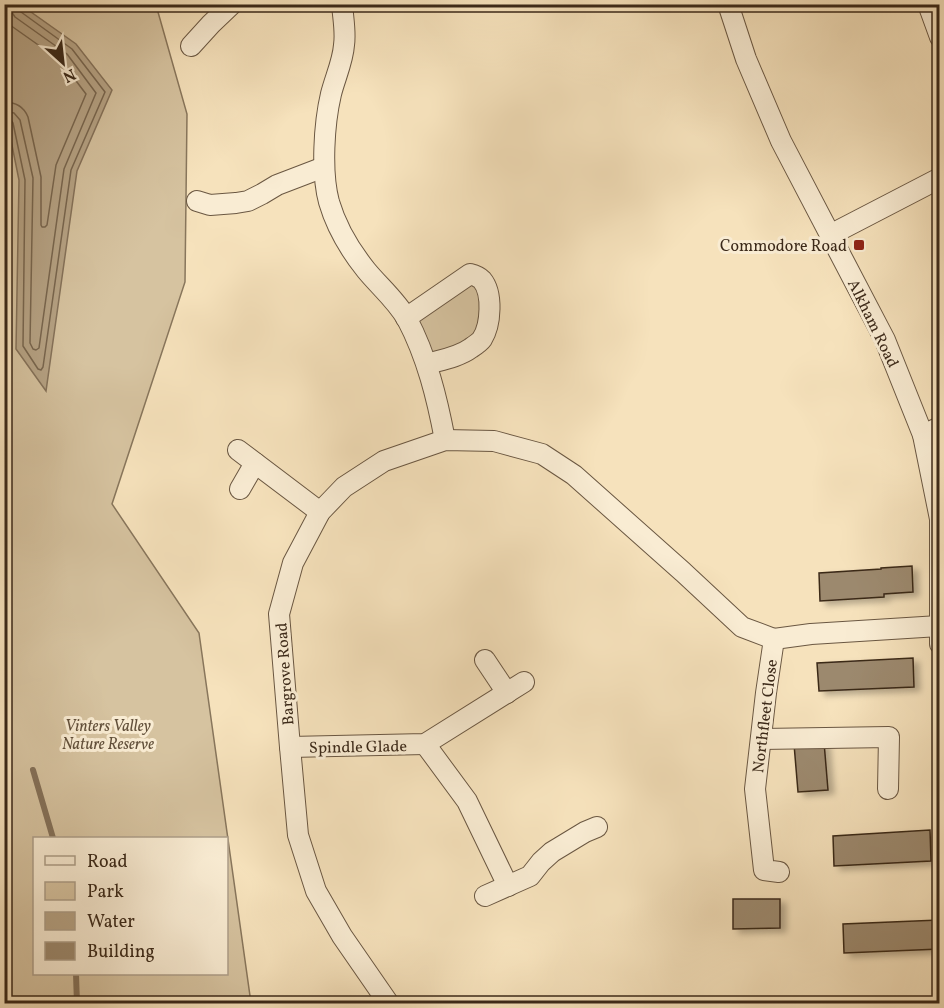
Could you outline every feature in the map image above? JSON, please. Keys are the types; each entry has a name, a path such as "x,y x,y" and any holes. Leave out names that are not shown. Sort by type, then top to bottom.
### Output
{"street":[{"path":"191,46 232,4"},
{"path":"342,4 345,46 330,96 325,134 324,167 329,202 343,235 365,269 406,318 427,364 445,440"},
{"name":"Alkham Road","path":"728,4 746,59 781,141 931,431 939,519 939,644"},
{"path":"928,4 939,37"},
{"path":"197,201 210,205 248,201 277,185 324,167"},
{"path":"830,235 939,178"},
{"path":"406,318 470,274 481,278 489,291 488,322 482,338 471,349 427,364"},
{"name":"Bargrove Road","path":"389,1004 342,936 316,891 298,835 290,747 279,614 293,563 320,512 344,487 384,461 445,440 494,441 542,454 574,475 742,627 774,639"},
{"path":"238,450 320,512"},
{"path":"240,489 255,463"},
{"name":"Northfleet Close","path":"779,872 764,870 755,789 774,639 811,634 939,626"},
{"path":"485,660 507,693"},
{"name":"Spindle Glade","path":"290,747 425,744 524,682"},
{"path":"761,739 889,737 888,789"},
{"name":"Spindle Glade","path":"425,744 467,801 508,886"},
{"path":"485,896 530,876 552,852 597,826"}],"green space":[{"name":"Vinters Valley Nature Reserve","path":"5,5 156,5 187,114 185,282 112,504 199,633 228,837 33,837 33,975 228,975 228,839 251,1003 5,1004"},
{"path":"481,278 482,338 427,364 406,318"}],"water":[{"path":"4,5 21,5 76,44 112,90 77,171 46,391 16,349 19,180 5,111"}],"building":[{"path":"912,566 913,592 884,594 884,597 820,601 819,573"},
{"path":"913,658 914,687 819,691 817,663"},
{"path":"824,742 828,790 798,792 794,744"},
{"path":"930,830 931,861 834,866 833,836"},
{"path":"733,899 780,899 780,928 733,929"},
{"path":"939,920 940,949 844,953 843,924"}],"waterway":[{"path":"33,770 53,837"},
{"path":"76,975 77,1004"}],"place":[{"name":"Commodore Road","path":"859,245"}]}
